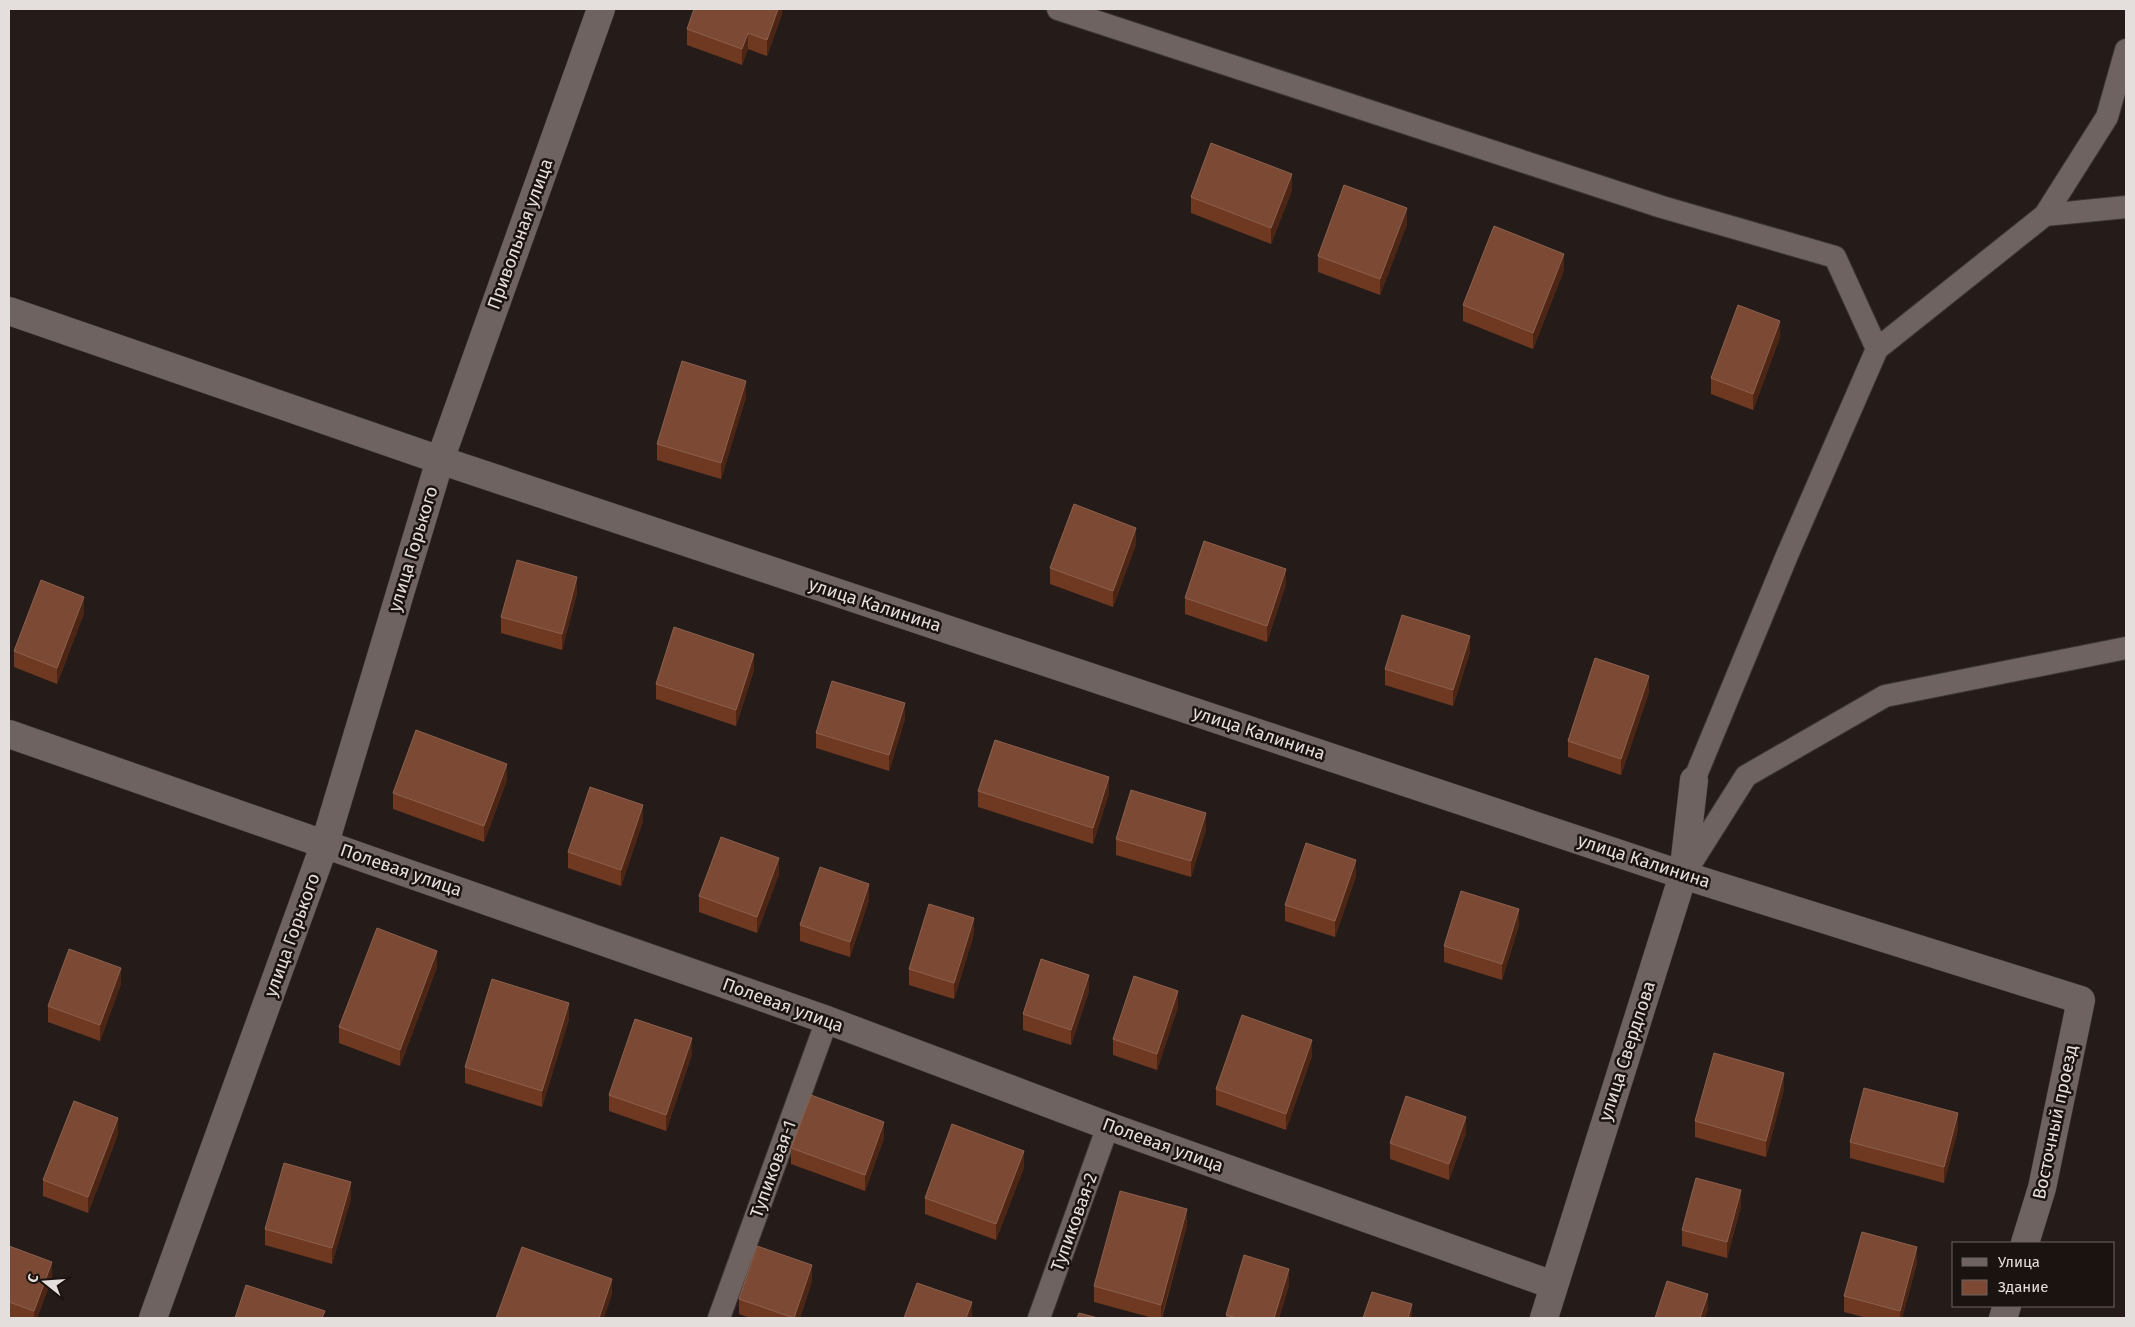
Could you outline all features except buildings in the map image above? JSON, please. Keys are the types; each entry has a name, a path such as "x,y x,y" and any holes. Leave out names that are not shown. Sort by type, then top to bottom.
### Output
{"street":[{"name":"Привольная улица","path":"440,460 601,9"},
{"name":"улица Калинина","path":"9,311 440,460 1683,875 2081,1000"},
{"name":"улица Горького","path":"153,1318 325,844 440,460"},
{"name":"Полевая улица","path":"9,734 827,1020 1108,1126 1553,1285"},
{"name":"улица Свердлова","path":"1544,1318 1683,875 1694,780"},
{"name":"Восточный проезд","path":"2025,1242 2042,1188 2081,1000"}],"lane":[{"path":"1058,9 1662,207 1835,257 1877,349"},
{"path":"1694,780 1788,553 1877,349 2045,215 2107,117 2126,50"},
{"path":"2045,215 2126,207"},
{"path":"1683,875 1746,776 1885,696 2126,648"},
{"name":"Тупиковая-1","path":"718,1318 827,1020"},
{"name":"Тупиковая-2","path":"1039,1318 1108,1126"}]}
